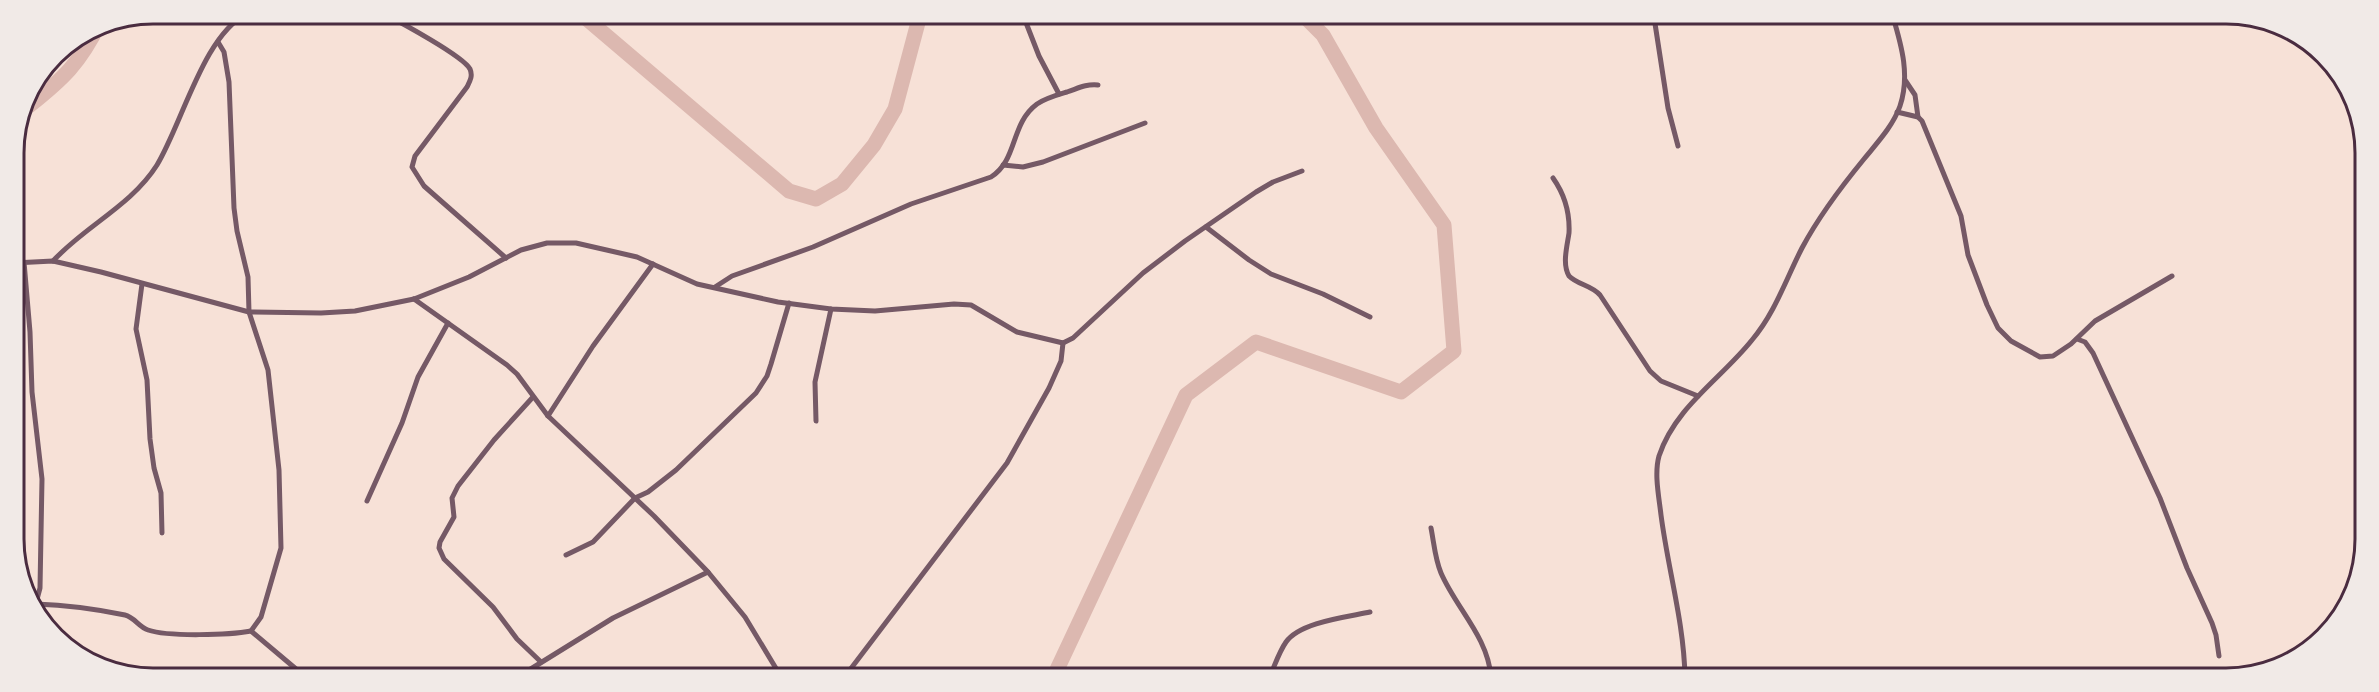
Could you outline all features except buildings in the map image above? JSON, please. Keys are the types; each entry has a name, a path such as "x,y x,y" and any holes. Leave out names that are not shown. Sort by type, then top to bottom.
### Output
{"street":[{"path":"53,261 71,243 113,212 150,174 162,155 198,79 218,42 231,24"},
{"path":"401,24 458,58 470,68 471,78 467,87 415,156 412,167 424,186 506,258"},
{"path":"1027,24 1039,56 1059,94"},
{"path":"1655,24 1668,108 1678,146"},
{"path":"1684,668 1663,528 1657,474 1658,460 1671,428 1698,396 1742,353 1765,323 1819,220 1837,192 1898,112 1905,80 1904,60 1895,24"},
{"path":"218,42 224,52 229,82 234,208 248,277 249,312 268,370 279,470 281,548 261,617 251,631"},
{"path":"1905,80 1915,95 1918,117 1930,137 1961,216 1968,255 1987,305 1998,328 2011,341 2046,358 2057,354 2095,321 2140,297 2172,276"},
{"path":"715,287 732,276 813,247 911,204 991,177 1003,165 1010,153 1021,120 1039,102 1084,85 1098,85"},
{"path":"1898,112 1918,117"},
{"path":"1003,165 1023,167 1043,162 1145,123"},
{"path":"38,597 40,588 42,479 32,392 24,262 53,261 249,312 282,314 343,311 414,299 469,277 532,247 559,242 618,251 689,280 789,303 831,309 889,311 962,304 980,309 1017,332 1063,343 1081,332 1143,273 1206,227 1266,186 1302,171"},
{"path":"1553,178 1568,210 1566,268 1569,276 1579,284 1593,288 1600,295 1655,376 1698,396"},
{"path":"1206,227 1271,274 1330,297 1370,317"},
{"path":"548,416 593,346 653,264"},
{"path":"142,284 136,329 147,380 150,439 154,468 161,493 162,533"},
{"path":"414,299 517,374 548,416 635,498 708,572 745,618 776,668"},
{"path":"566,555 593,542 635,498 648,492 676,471 756,393 769,370 789,303"},
{"path":"816,421 816,373 831,309"},
{"path":"367,501 402,423 418,377 448,323"},
{"path":"2077,339 2089,346 2093,353 2160,498 2187,568 2212,623 2219,656"},
{"path":"851,668 1007,463 1049,388 1061,361 1063,343"},
{"path":"533,397 494,440 458,486 452,498 454,517 439,548 444,559 493,607 517,639 541,662"},
{"path":"1431,528 1442,575 1479,637 1489,668"},
{"path":"532,668 613,618 708,572"},
{"path":"42,604 127,615 147,630 159,632 207,634 251,631 295,668"},
{"path":"1274,668 1282,650 1294,634 1323,622 1370,612"}],"waterway":[{"path":"593,24 789,191 816,199 842,184 874,145 895,109 918,24"},
{"path":"1058,668 1186,395 1256,342 1401,392 1454,351 1444,225 1376,128 1323,35 1312,24"},
{"path":"35,101 70,70 90,41"}]}
